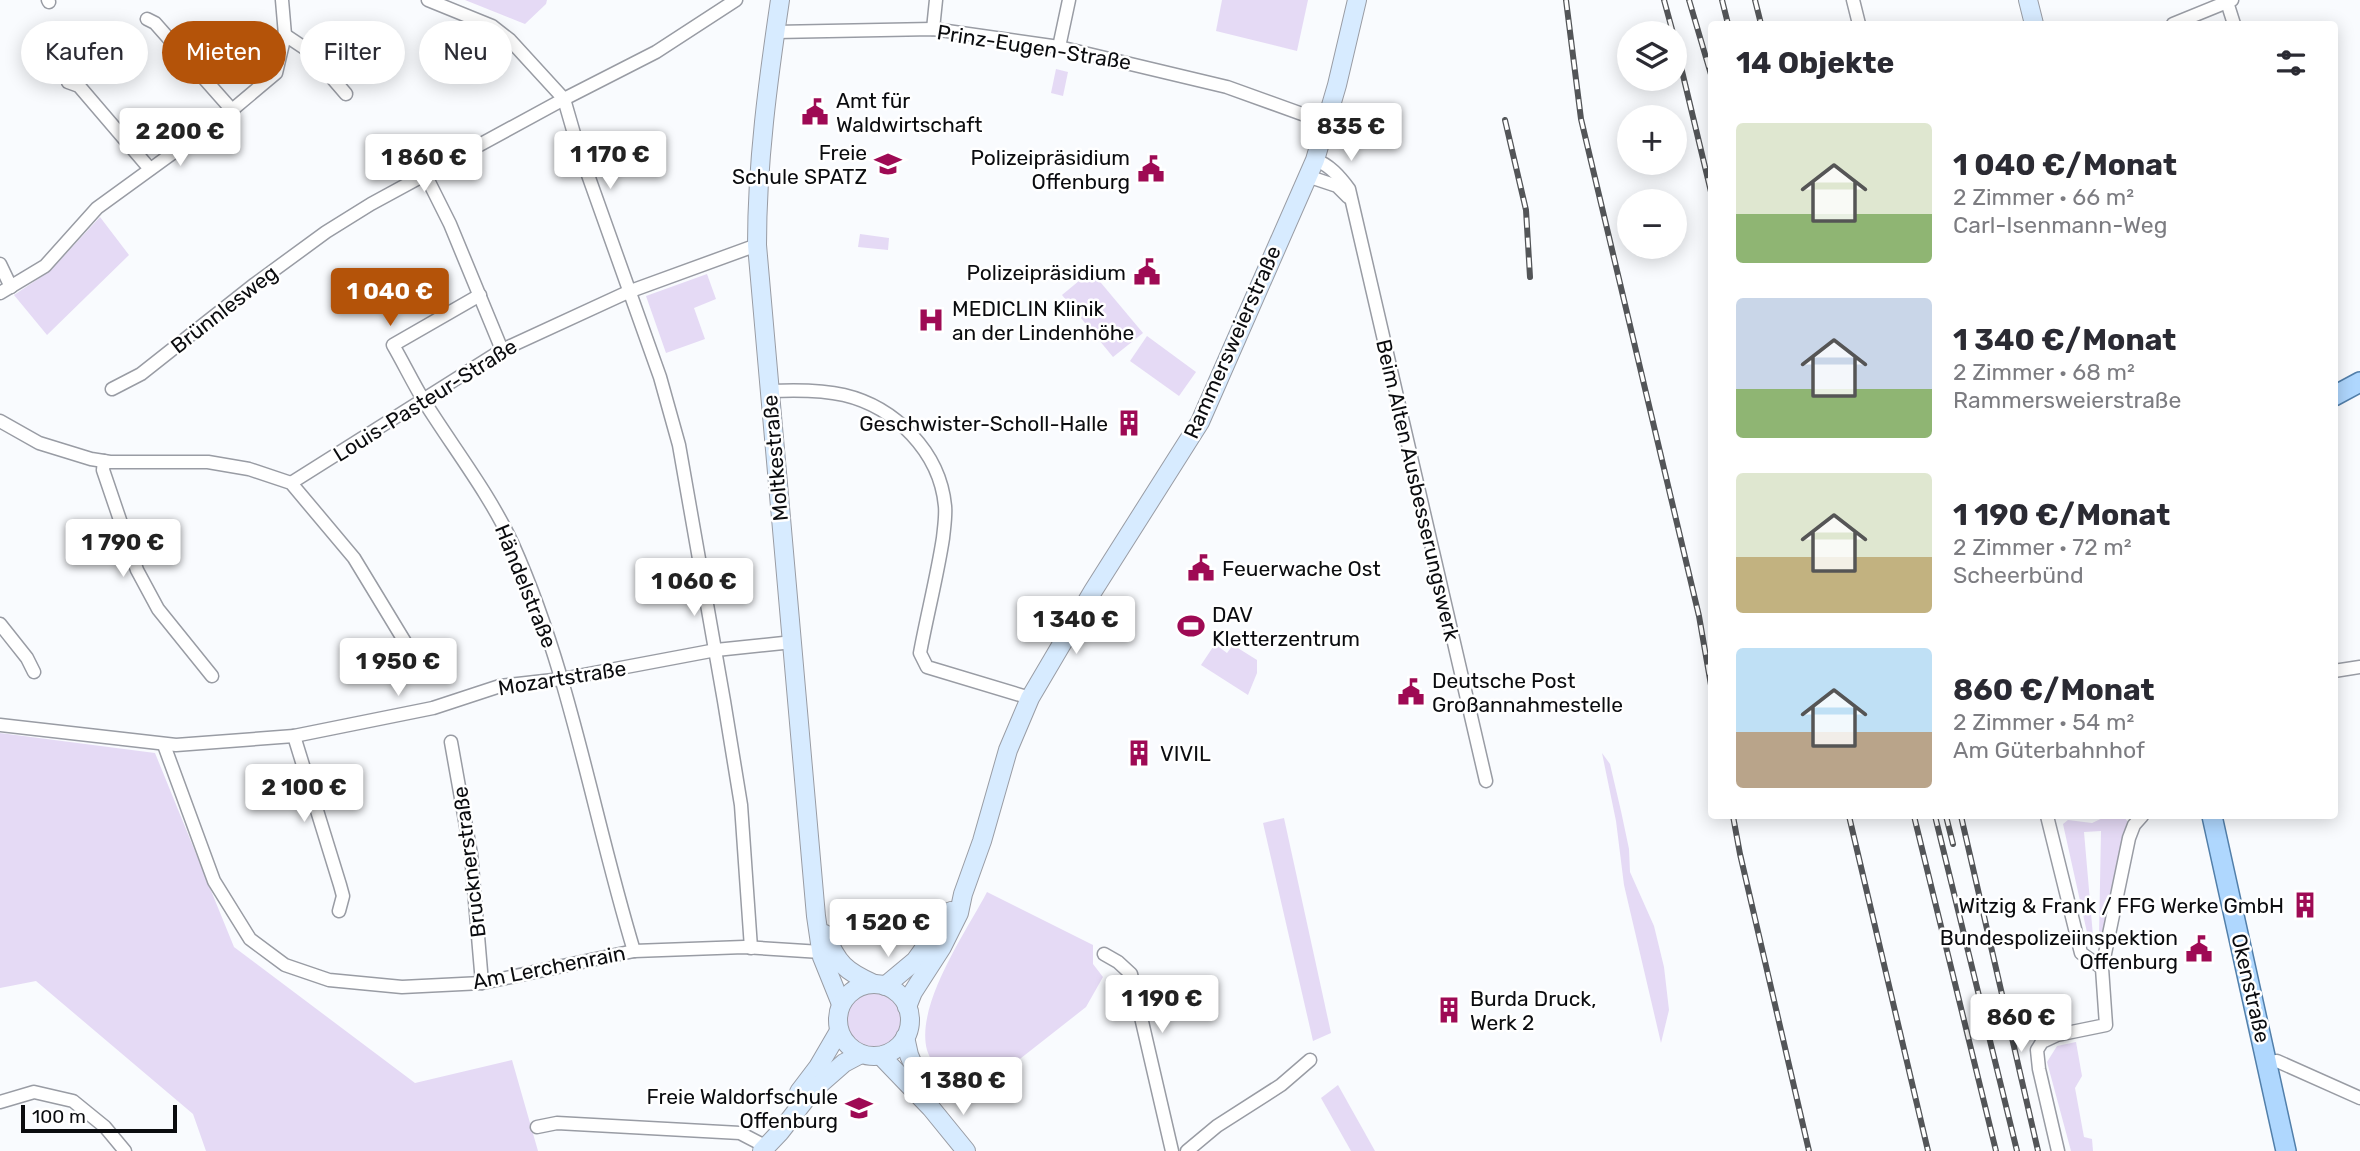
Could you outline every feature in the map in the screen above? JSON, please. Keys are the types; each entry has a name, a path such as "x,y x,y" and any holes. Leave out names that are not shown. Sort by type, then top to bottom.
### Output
{"main road":[{"path":"2338,394 2360,383"},
{"name":"Okenstraße","path":"2212,819 2267,1063"},
{"path":"2267,1063 2286,1151"}],"street":[{"path":"282,0 284,21"},
{"path":"428,0 492,26 510,40 564,99 628,292 660,377 679,445 741,805 751,948"},
{"name":"Brünnlesweg","path":"112,389 141,374 326,232 425,174 656,52 736,0"},
{"name":"Moltkestraße","path":"780,0 757,197 757,245 816,916 821,952 841,1004"},
{"path":"933,29 936,0"},
{"path":"1059,47 1069,0"},
{"name":"Rammersweierstraße","path":"907,1007 959,913 1008,750 1030,698 1093,591 1200,422 1311,168 1327,122 1357,0"},
{"path":"1853,0 1858,21"},
{"path":"2028,0 2033,21"},
{"path":"2180,21 2230,1 2233,21"},
{"path":"147,19 155,23 232,110"},
{"name":"Prinz-Eugen-Straße","path":"775,33 933,29 1059,47 1227,87 1327,122"},
{"path":"286,37 309,51 346,94"},
{"path":"74,84 79,86 150,169"},
{"path":"0,264 6,290 45,267 97,208 232,110 263,84"},
{"name":"Beim Alten Ausbesserungswerk","path":"1311,168 1351,199 1486,781"},
{"path":"425,174 450,224 502,350"},
{"name":"Louis-Pasteur-Straße","path":"291,484 502,350 628,292 757,245"},
{"name":"Händelstraße","path":"480,295 393,345 424,401 479,482 512,544 533,593 562,679 634,951"},
{"path":"769,391 843,394 888,414 906,427 918,441 928,456 946,506 940,559 920,653 927,667 1030,698"},
{"path":"0,421 39,443 104,461 208,462 249,469 291,484 354,558 422,670 422,675"},
{"path":"104,461 103,470 138,570 158,608 212,676"},
{"path":"0,624 27,658 33,671"},
{"name":"Mozartstraße","path":"0,724 164,745 294,736 433,708 500,686 562,679 716,650 793,642"},
{"path":"2338,670 2360,667"},
{"path":"294,736 340,885 343,897 339,911"},
{"name":"Brucknerstraße","path":"451,742 471,854 482,983"},
{"name":"Am Lerchenrain","path":"164,745 214,881 250,939 285,965 329,980 402,987 482,983 634,951 751,948 821,952"},
{"path":"2048,819 2081,953 2102,968"},
{"path":"2058,1151 2037,1050 2042,1042 2057,1035 2106,1025 2102,968 2129,838 2139,819"},
{"name":"Rammersweierstraße","path":"880,985 915,961 963,894"},
{"name":"Moltkestraße","path":"816,916 833,952 851,974 880,985"},
{"path":"1104,954 1118,961 1131,974 1172,1151"},
{"path":"880,985 898,994 907,1007 909,1022 905,1037 895,1049 881,1056 861,1054 849,1047 839,1031 838,1015 841,1004 855,990 880,985"},
{"path":"765,1147 767,1132 818,1067 839,1031"},
{"path":"905,1037 909,1055 932,1108"},
{"path":"765,1147 812,1091 844,1063 861,1054"},
{"path":"881,1056 932,1108 966,1151"},
{"path":"1187,1151 1217,1126 1281,1085 1310,1060"},
{"name":"Okenstraße","path":"2267,1063 2277,1061 2360,1098"},
{"path":"0,1102 34,1092 73,1101 106,1126 125,1151"},
{"path":"537,1127 557,1123 740,1133 765,1147"}],"shaded area":[{"path":"465,0 547,0 525,24"},
{"path":"1222,0 1308,0 1297,51 1216,31"},
{"path":"1056,69 1068,72 1063,96 1051,93"},
{"path":"100,217 129,255 47,335 14,295 50,271"},
{"path":"860,234 889,238 888,250 858,247"},
{"path":"1091,271 1143,333 1113,357 1062,295"},
{"path":"707,274 716,299 694,308 705,339 666,353 646,296"},
{"path":"1147,336 1196,372 1179,396 1130,361"},
{"path":"1215,644 1227,653 1233,645 1257,660 1257,673 1248,695 1201,665"},
{"path":"0,733 155,753 234,947 415,1083 512,1060 538,1151 206,1151 193,1114 36,981 0,988"},
{"path":"1602,753 1610,764 1629,849 1630,872 1654,926 1664,967 1669,1010 1661,1043 1624,885 1616,821"},
{"path":"1284,818 1331,1033 1313,1041 1263,823"},
{"path":"2101,819 2126,819 2128,822 2105,939 2099,936 2101,831 2084,832 2093,936 2088,937 2063,824 2068,820 2092,823"},
{"path":"987,892 1093,945 1093,964 1103,977 1086,1007 959,1107 929,1056 925,1032 935,991"},
{"path":"872,988 889,993 897,1001 902,1018 897,1035 889,1043 872,1048 855,1043 847,1035 842,1018 847,1001 855,993"},
{"path":"2076,1042 2082,1076 2075,1088 2084,1137 2092,1139 2093,1151 2071,1151 2047,1062 2057,1046"},
{"path":"1338,1085 1375,1151 1351,1151 1321,1098"}],"railway":[{"path":"1566,0 1581,119 1699,616 1708,668"},
{"path":"1664,0 1670,21"},
{"path":"1689,0 1708,64"},
{"path":"1722,0 1727,21"},
{"path":"1755,0 1760,21"},
{"path":"1687,91 1708,179"},
{"path":"1505,120 1526,210 1530,277"},
{"path":"1734,819 1809,1151"},
{"path":"1850,819 1928,1151"},
{"path":"1915,819 1996,1151"},
{"path":"1936,819 2017,1151"},
{"path":"1947,819 1953,844"},
{"path":"1962,819 2038,1151"}],"place":[{"name":"Amt für Waldwirtschaft","path":"815,112"},
{"name":"Freie Schule SPATZ","path":"888,164"},
{"name":"Polizeipräsidium Offenburg","path":"1151,169"},
{"name":"Polizeipräsidium","path":"1147,272"},
{"name":"MEDICLIN Klinik an der Lindenhöhe","path":"931,320"},
{"name":"Geschwister-Scholl-Halle","path":"1129,423"},
{"name":"Feuerwache Ost","path":"1201,568"},
{"name":"DAV Kletterzentrum","path":"1191,626"},
{"name":"Deutsche Post Großannahmestelle","path":"1411,692"},
{"name":"VIVIL","path":"1139,753"},
{"name":"Witzig & Frank / FFG Werke GmbH","path":"2305,905"},
{"name":"Bundespolizeiinspektion Offenburg","path":"2199,949"},
{"name":"Burda Druck, Werk 2","path":"1449,1010"},
{"name":"Freie Waldorfschule Offenburg","path":"859,1108"}]}
